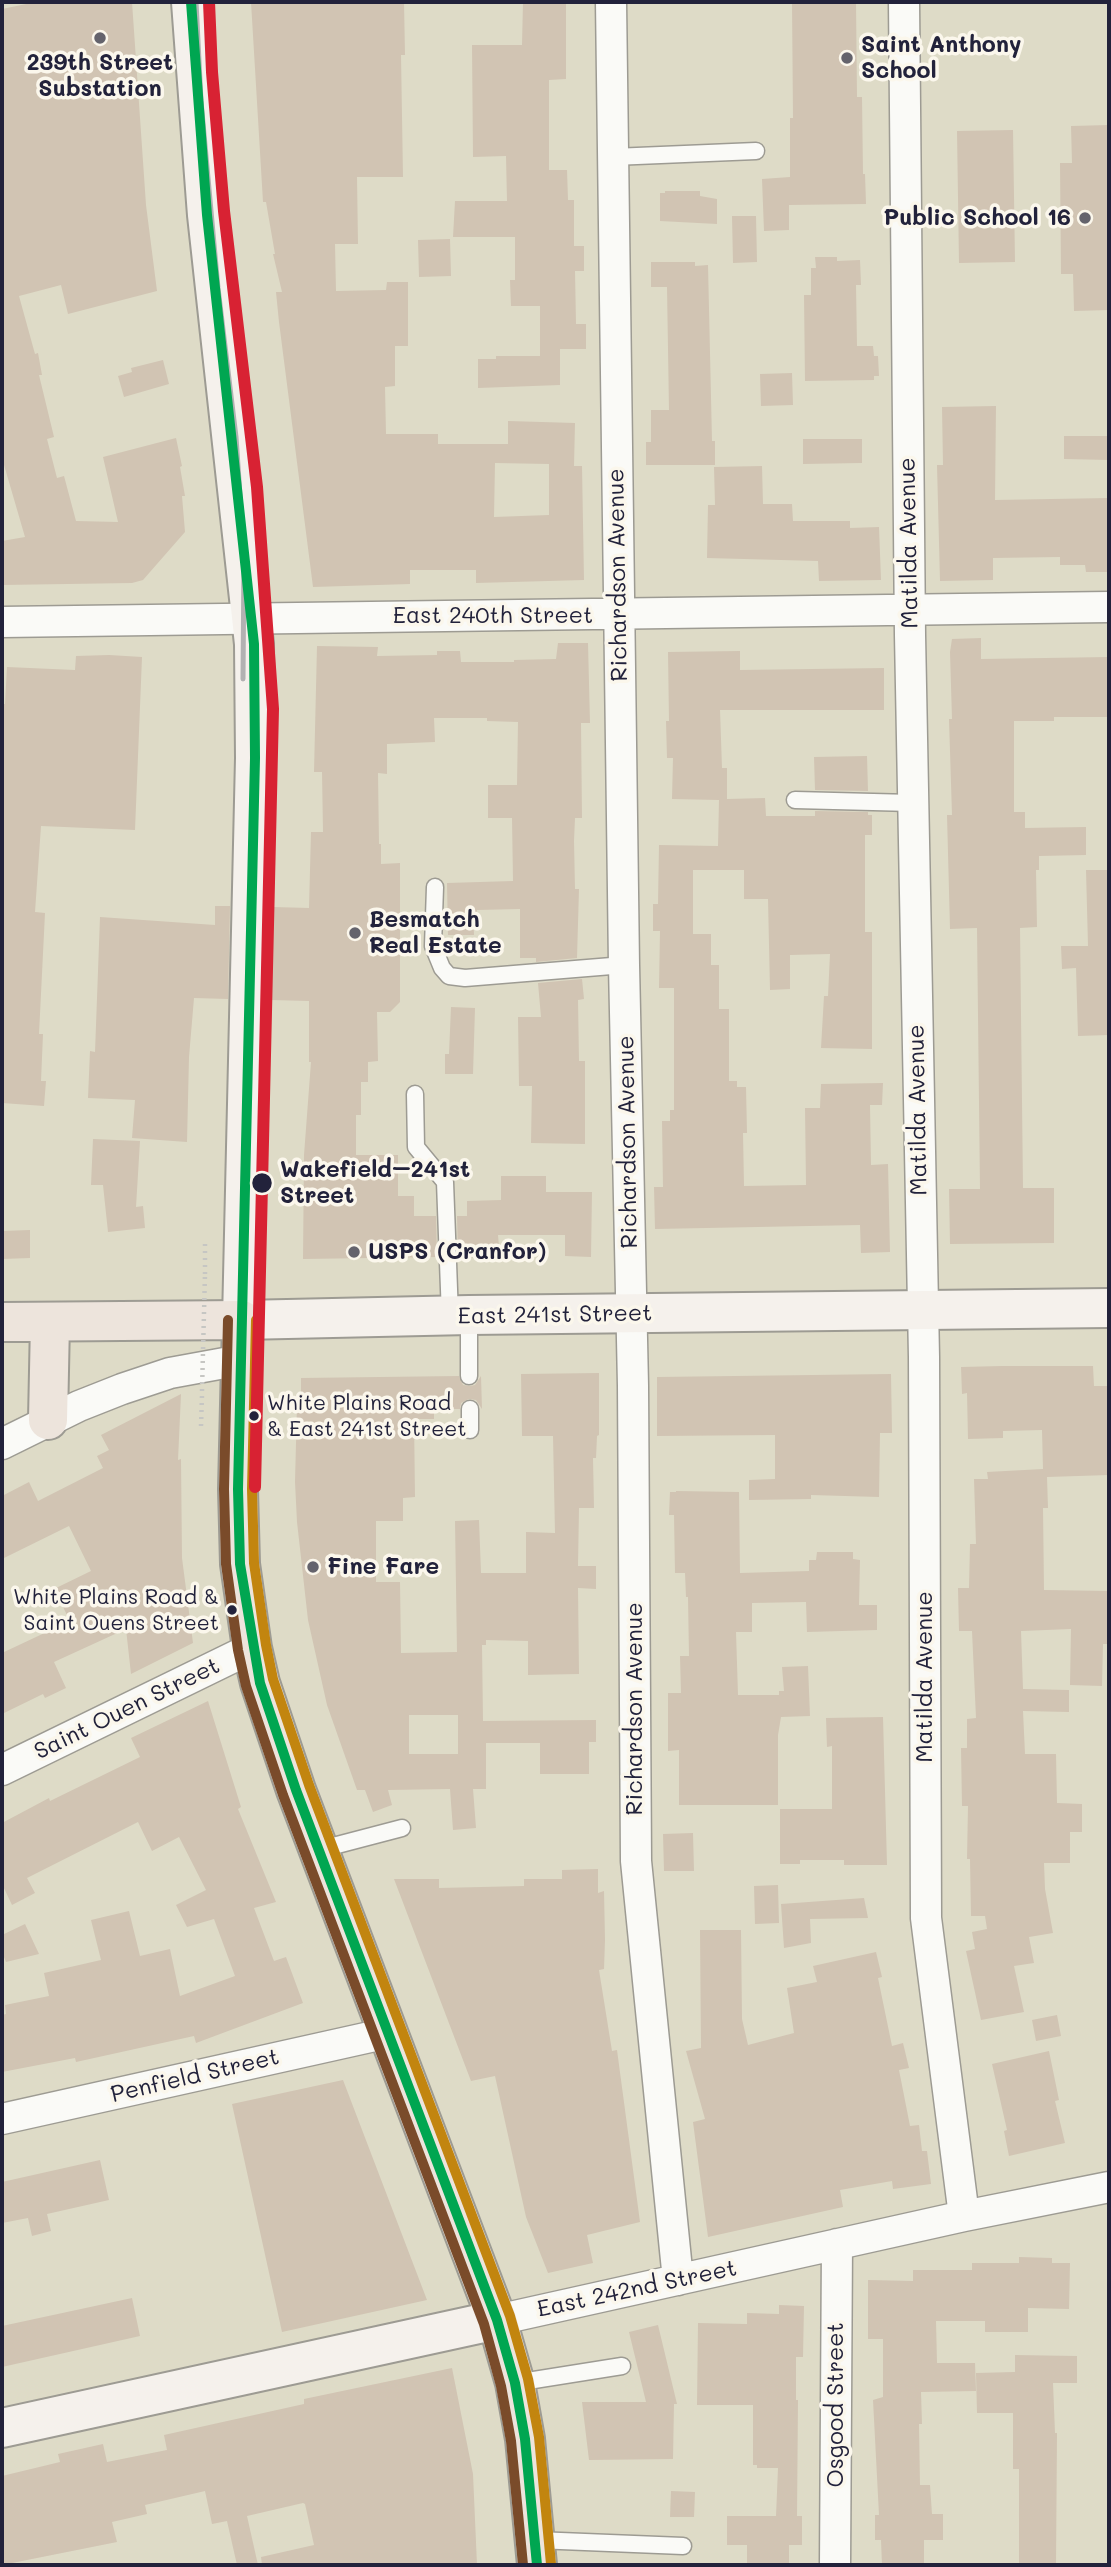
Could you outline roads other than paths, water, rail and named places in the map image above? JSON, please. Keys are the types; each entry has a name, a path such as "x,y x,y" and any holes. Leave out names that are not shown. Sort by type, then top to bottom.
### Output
{"main road":[{"name":"East 241st Street","path":"2,1322 242,1320"},
{"path":"242,1320 240,1564 252,1648 270,1717 318,1850 497,2320 515,2383 528,2461 536,2553"},
{"path":"48,1420 50,1322"}],"street":[{"path":"191,2 207,215 252,618 255,758 242,1320"},
{"name":"Richardson Avenue","path":"611,2 618,615 631,1314 636,1861 678,2280"},
{"name":"Matilda Avenue","path":"904,2 909,610 923,1310 926,1918 964,2216"},
{"name":"East 240th Street","path":"2,622 1109,607"},
{"name":"East 241st Street","path":"242,1320 1109,1308"},
{"path":"2,1444 99,1397 170,1373 241,1360"},
{"name":"Saint Ouen Street","path":"2,1770 252,1648"},
{"name":"Penfield Street","path":"2,2119 388,2033"},
{"name":"East 242nd Street","path":"2,2428 964,2216 1109,2187"},
{"name":"Osgood Street","path":"835,2565 837,2244"}],"lane":[{"path":"613,157 756,150"},
{"path":"794,800 912,803"},
{"path":"435,887 433,946 442,968 449,976 465,978 624,965"},
{"path":"415,1094 416,1147 444,1182 459,1316 470,1376"},
{"path":"470,1409 470,1430"},
{"path":"318,1850 402,1828"},
{"path":"515,2383 622,2366"},
{"path":"536,2553 683,2546"}],"railway":[{"path":"196,2 201,101 218,288 236,437 244,554 243,679"}],"place":[{"name":"239th Street Substation","path":"100,38"},
{"name":"Saint Anthony School","path":"847,58"},
{"name":"Public School 16","path":"1085,218"},
{"name":"Besmatch Real Estate","path":"355,933"},
{"name":"Wakefield–241st Street","path":"262,1183"},
{"name":"USPS (Cranfor)","path":"354,1252"},
{"name":"White Plains Road & East 241st Street","path":"254,1416"},
{"name":"Fine Fare","path":"313,1567"},
{"name":"White Plains Road & Saint Ouens Street","path":"232,1610"}]}
